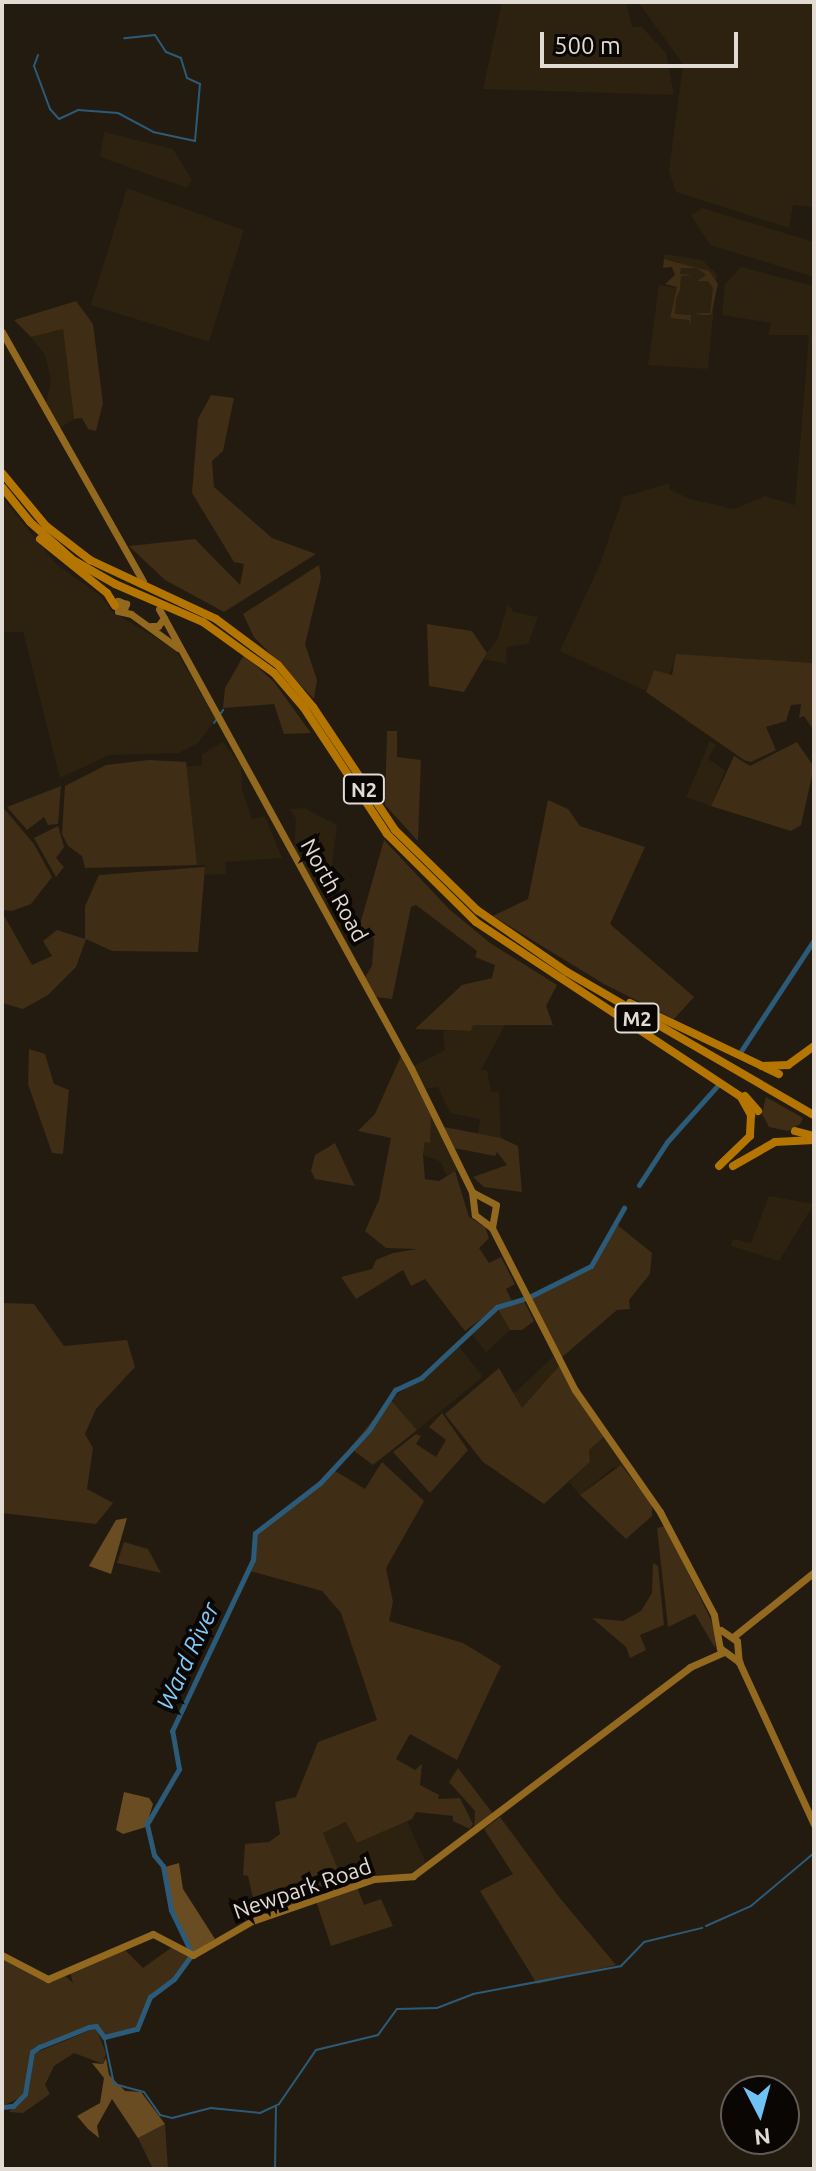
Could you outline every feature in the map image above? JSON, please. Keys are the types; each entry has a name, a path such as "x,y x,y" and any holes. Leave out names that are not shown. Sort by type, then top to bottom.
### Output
{"highway":[{"name":"N2","path":"2,473 46,526 90,560 216,619 278,665 313,707 360,783 408,845 455,892 511,936"},
{"name":"N2","path":"2,489 43,535 73,560 127,590 203,622 274,673 304,708 387,834 463,910"},
{"path":"2,489 46,545 121,607"},
{"path":"463,910 522,956 748,1098 758,1111"},
{"name":"M2","path":"463,910 531,958 814,1118"},
{"path":"511,936 739,1057 779,1074"},
{"name":"M2","path":"511,936 814,1118"},
{"path":"739,1057 776,1068 797,1061 814,1046"},
{"path":"687,1058 737,1094 750,1110 748,1141 719,1166"},
{"path":"795,1131 814,1138"},
{"path":"733,1166 775,1142 814,1138"}],"main road":[{"path":"2,332 143,581"},
{"path":"121,607 183,652"},
{"name":"North Road","path":"159,609 411,1068 472,1192 473,1205"},
{"path":"153,629 164,618"},
{"path":"153,629 170,629"},
{"path":"472,1192 494,1201 492,1228"},
{"path":"483,1197 473,1205 475,1215 492,1228 575,1390 660,1512 739,1662 814,1824"},
{"path":"483,1220 494,1216"},
{"name":"Newpark Road","path":"2,1955 48,1979 141,1936 164,1936 191,1955 252,1921 374,1879 418,1874 729,1644 814,1572"}],"shaded area":[{"path":"502,2 626,2 632,27 642,27 666,53 674,95 483,89"},
{"path":"638,2 814,2 814,207 793,205 789,228 676,192 669,171 683,64"},
{"path":"104,132 173,149 192,180 187,188 100,157"},
{"path":"127,188 244,230 209,342 91,305"},
{"path":"702,208 814,242 814,277 710,245 691,215"},
{"path":"665,254 702,260 717,274 708,369 648,365 659,285 676,288 678,280 678,262 663,259"},
{"path":"664,259 709,271 718,284 711,315 695,313 710,313 713,288 708,281 697,281 706,275 697,268 681,268 680,274 694,275 681,276 675,314 691,315 690,327 689,320 670,318 677,287 665,284 675,275 672,267 663,268"},
{"path":"741,267 814,286 814,663 677,655 669,675 654,670 646,691 560,651 600,564 623,497 670,483 669,489 690,499 734,509 765,496 795,505 809,335 768,335 771,323 722,315 725,284"},
{"path":"76,301 93,324 103,403 96,431 88,429 82,418 74,419 63,329 31,337 14,320"},
{"path":"63,328 74,419 60,428 46,404 51,379 45,355 31,337"},
{"path":"211,395 234,398 223,451 212,461 214,487 272,538 316,554 224,612 165,580 129,546 195,539 240,585 244,564 234,562 192,493 198,419"},
{"path":"2,497 56,564 101,596 111,611 175,649 216,719 198,743 179,753 109,755 60,778 23,632 2,632"},
{"path":"319,565 321,578 305,644 317,680 314,699 254,637 243,614"},
{"path":"508,604 514,612 538,617 528,644 506,647 507,664 482,659 497,640"},
{"path":"427,624 472,631 487,653 464,692 429,686"},
{"path":"676,654 814,663 814,731 804,716 799,718 801,704 791,705 786,721 766,727 776,750 751,762 744,760 646,692 654,670 672,675"},
{"path":"244,655 274,682 311,733 284,734 274,704 223,708 225,688"},
{"path":"387,731 397,731 397,757 421,760 418,841 385,805"},
{"path":"710,741 716,745 708,759 725,770 711,806 686,797"},
{"path":"223,742 241,765 242,790 252,819 265,816 282,858 225,862 226,874 205,875 205,865 197,865 186,767 202,765 202,754"},
{"path":"797,742 814,767 801,825 791,831 711,806 734,756 750,766"},
{"path":"149,760 186,762 197,865 85,868 82,856 68,846 62,834 65,786 106,765"},
{"path":"61,786 58,824 48,825 44,817 27,830 7,807"},
{"path":"548,800 568,809 580,826 645,847 610,924 694,997 674,1019 604,984 493,916 528,899"},
{"path":"2,806 34,844 52,877 31,904 12,911 2,910"},
{"path":"304,808 337,825 327,909 294,848 296,819 290,809"},
{"path":"58,826 64,847 56,858 64,867 56,877 34,838"},
{"path":"384,840 449,909 490,943 557,985 546,1006 553,1025 473,1025 471,1031 415,1029 462,985 492,978 495,965 475,957 477,951 416,905 411,907 392,999 376,997 365,977 372,966 374,938 357,935"},
{"path":"205,867 198,952 112,951 86,939 76,967 48,995 23,1009 2,1003 2,912 32,965 52,956 43,941 57,930 85,939 85,906 99,875"},
{"path":"472,1025 505,1025 481,1070 487,1070 491,1092 499,1091 501,1138 478,1134 480,1119 450,1113 438,1087 425,1089 414,1066 445,1050 443,1031 471,1031"},
{"path":"29,1049 45,1054 54,1084 69,1090 63,1154 52,1153 28,1084"},
{"path":"401,1056 431,1116 430,1143 425,1142 423,1155 425,1179 439,1181 455,1171 469,1217 485,1227 489,1238 479,1248 489,1263 501,1257 515,1284 506,1289 512,1301 502,1304 524,1301 534,1321 522,1330 510,1330 497,1308 501,1304 465,1331 425,1279 411,1286 403,1270 356,1299 341,1277 372,1269 376,1260 393,1253 417,1249 386,1248 365,1231 379,1200 391,1138 358,1131 375,1114"},
{"path":"766,1097 803,1118 800,1124 788,1131 769,1127 762,1114"},
{"path":"431,1116 458,1170 446,1175 441,1162 423,1155"},
{"path":"444,1127 501,1138 518,1146 522,1192 484,1187 473,1177 507,1165 497,1152 495,1156 454,1148"},
{"path":"335,1143 355,1186 315,1179 311,1171 315,1155"},
{"path":"769,1196 814,1204 779,1261 731,1246 733,1239 751,1243"},
{"path":"615,1223 652,1253 650,1274 629,1300 630,1309 617,1310 561,1358 530,1299 594,1267"},
{"path":"2,1303 34,1304 64,1346 127,1340 135,1367 96,1409 85,1434 93,1448 87,1489 113,1503 96,1524 2,1513"},
{"path":"497,1308 510,1330 486,1352 469,1331"},
{"path":"457,1344 483,1377 417,1430 390,1399 422,1378"},
{"path":"554,1356 559,1366 522,1409 511,1396"},
{"path":"559,1366 604,1437 589,1450 590,1462 544,1504 483,1462 445,1414 499,1368 522,1408"},
{"path":"390,1399 417,1430 373,1465 350,1448"},
{"path":"442,1413 468,1450 430,1493 393,1452 416,1434 421,1436 416,1444 436,1457 446,1440 429,1427"},
{"path":"604,1437 629,1469 614,1467 580,1495 569,1482 590,1462 589,1450"},
{"path":"382,1462 424,1501 386,1568 393,1602 389,1621 463,1643 501,1666 457,1760 410,1734 396,1759 415,1770 422,1764 420,1785 439,1795 438,1799 460,1798 473,1824 470,1829 453,1821 453,1816 416,1812 412,1819 357,1843 346,1822 323,1833 345,1886 284,1908 277,1889 253,1898 248,1876 243,1875 245,1844 269,1842 280,1834 275,1802 296,1797 318,1742 377,1720 341,1613 322,1591 250,1571 256,1532 304,1499 332,1469 365,1489"},
{"path":"621,1465 652,1504 652,1516 626,1539 580,1495"},
{"path":"127,1518 111,1574 89,1566 116,1520"},
{"path":"665,1526 717,1632 715,1648 695,1614 668,1627 657,1528"},
{"path":"124,1542 148,1549 161,1573 117,1563"},
{"path":"653,1563 658,1566 664,1625 640,1635 646,1650 630,1658 626,1647 592,1618 623,1621 641,1611 652,1593"},
{"path":"458,1768 494,1815 474,1831 475,1811 449,1782"},
{"path":"124,1792 149,1798 153,1804 146,1827 123,1834 116,1830"},
{"path":"500,1817 559,1897 616,1965 537,1984 480,1891 513,1874 484,1829"},
{"path":"407,1821 427,1865 401,1876 345,1886 323,1833 347,1822 357,1843"},
{"path":"179,1863 183,1889 215,1939 193,1953 173,1911 165,1867"},
{"path":"357,1887 364,1905 381,1899 393,1926 331,1946 316,1901"},
{"path":"175,1945 189,1957 165,1990 154,1993 140,2028 104,2036 96,2025 35,2050 22,2097 2,2106 2,1958 46,1981 64,1975 73,1983 70,1972 121,1946 143,1968"},
{"path":"96,2028 106,2053 103,2064 74,2053 54,2066 45,2085 50,2094 23,2113 9,2112 29,2088 35,2053"},
{"path":"106,2058 109,2075 125,2091 141,2092 165,2124 138,2138 112,2099 97,2126 99,2138 88,2129 77,2116 100,2103 104,2078 92,2063 103,2064"},
{"path":"165,2124 168,2169 153,2169 138,2138"}],"waterway":[{"path":"38,55 34,66 50,109 59,119 78,110 118,113 153,132 195,141 200,84 187,78 181,58 166,52 155,35 124,38"},
{"path":"214,723 223,710"},
{"name":"Ward River","path":"741,1051 814,940"},
{"name":"Ward River","path":"639,1185 667,1142 717,1086"},
{"name":"Ward River","path":"531,1296 591,1266 624,1208"},
{"name":"Ward River","path":"2,2107 13,2106 25,2094 32,2052 89,2027 96,2026 104,2037 137,2029 150,1997 174,1979 192,1954 171,1910 163,1866 154,1855 147,1824 179,1769 172,1731 253,1560 255,1533 320,1483 369,1430 395,1390 421,1378 497,1307 523,1299"},
{"path":"706,1926 751,1906 814,1853"},
{"path":"104,2037 114,2084 144,2092 160,2115 172,2118 211,2108 260,2113 279,2104 316,2050 378,2035 397,2009 437,2008 473,1994 621,1966 644,1942 702,1928"},
{"path":"275,2169 276,2107"}]}
